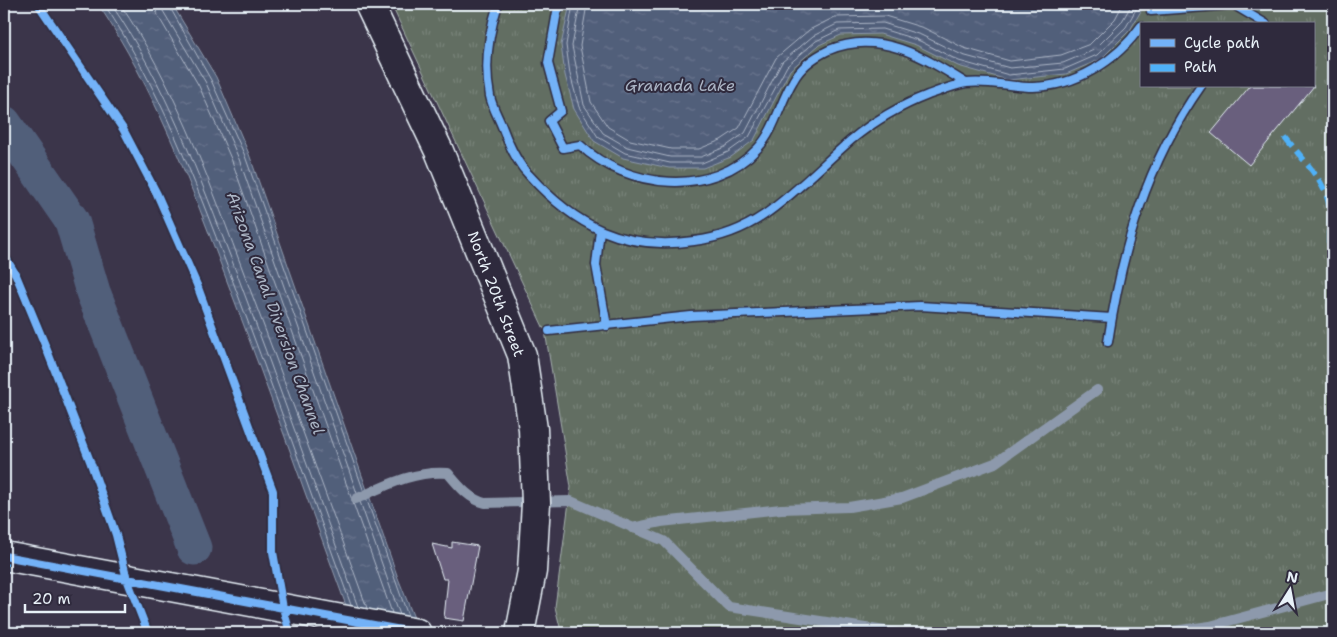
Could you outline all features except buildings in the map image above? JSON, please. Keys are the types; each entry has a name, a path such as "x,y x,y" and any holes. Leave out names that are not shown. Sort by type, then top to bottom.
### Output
{"street":[{"name":"North 20th Street","path":"369,4 439,151 522,355 533,429 536,503 532,571 520,633"},
{"path":"4,556 417,633"}],"green space":[{"path":"391,4 1333,4 1333,633 571,633 560,627 555,607 571,487 545,331"}],"water":[{"name":"Arizona Canal Diversion Channel","path":"98,4 172,4 216,77 249,154 398,578 420,633 356,633 260,369 185,174 137,70"},
{"name":"Granada Lake","path":"570,4 1145,4 1130,30 1101,59 1066,74 1008,80 958,66 916,45 880,34 841,35 819,45 790,70 754,140 731,157 703,168 669,168 623,158 594,141 574,109 565,75 561,45"}],"waterway":[{"path":"4,123 72,221 93,292 194,548"},
{"path":"632,528 661,522 781,509 849,507 902,498 995,463 1097,390"},
{"path":"356,499 412,476 448,473 469,495 485,503 571,501 664,541 729,607 898,633"},
{"path":"1158,633 1210,626 1333,593"}],"marked path":[{"path":"1285,137 1313,171 1328,200 1330,210 1329,241 1333,260"},
{"path":"4,575 6,556"}],"cycle path":[{"path":"38,4 123,129 157,194 197,285 273,491 273,552 283,608 290,633"},
{"path":"498,4 488,49 488,85 494,108 521,165 546,193 583,221 602,231 623,238 645,242 669,243 712,238 739,229 756,220 787,198 860,133 888,114 918,99 966,83 983,82 1033,87 1065,82 1094,69 1108,60 1131,39 1140,27"},
{"path":"562,4 557,12 548,63 561,111 549,121 563,148 580,145 599,160 621,171 645,178 669,182 694,181 717,175 739,164 764,141 788,89 808,62 829,50 848,44 883,44 901,49 934,64 966,83"},
{"path":"1151,11 1234,5 1263,22"},
{"path":"1108,342 1121,274 1139,208 1165,146 1200,88"},
{"path":"600,230 596,265 607,326"},
{"path":"4,255 16,275 90,461 116,535 127,579 148,633"},
{"path":"549,331 691,316 920,306 1112,318"},
{"path":"4,556 417,633"}]}
